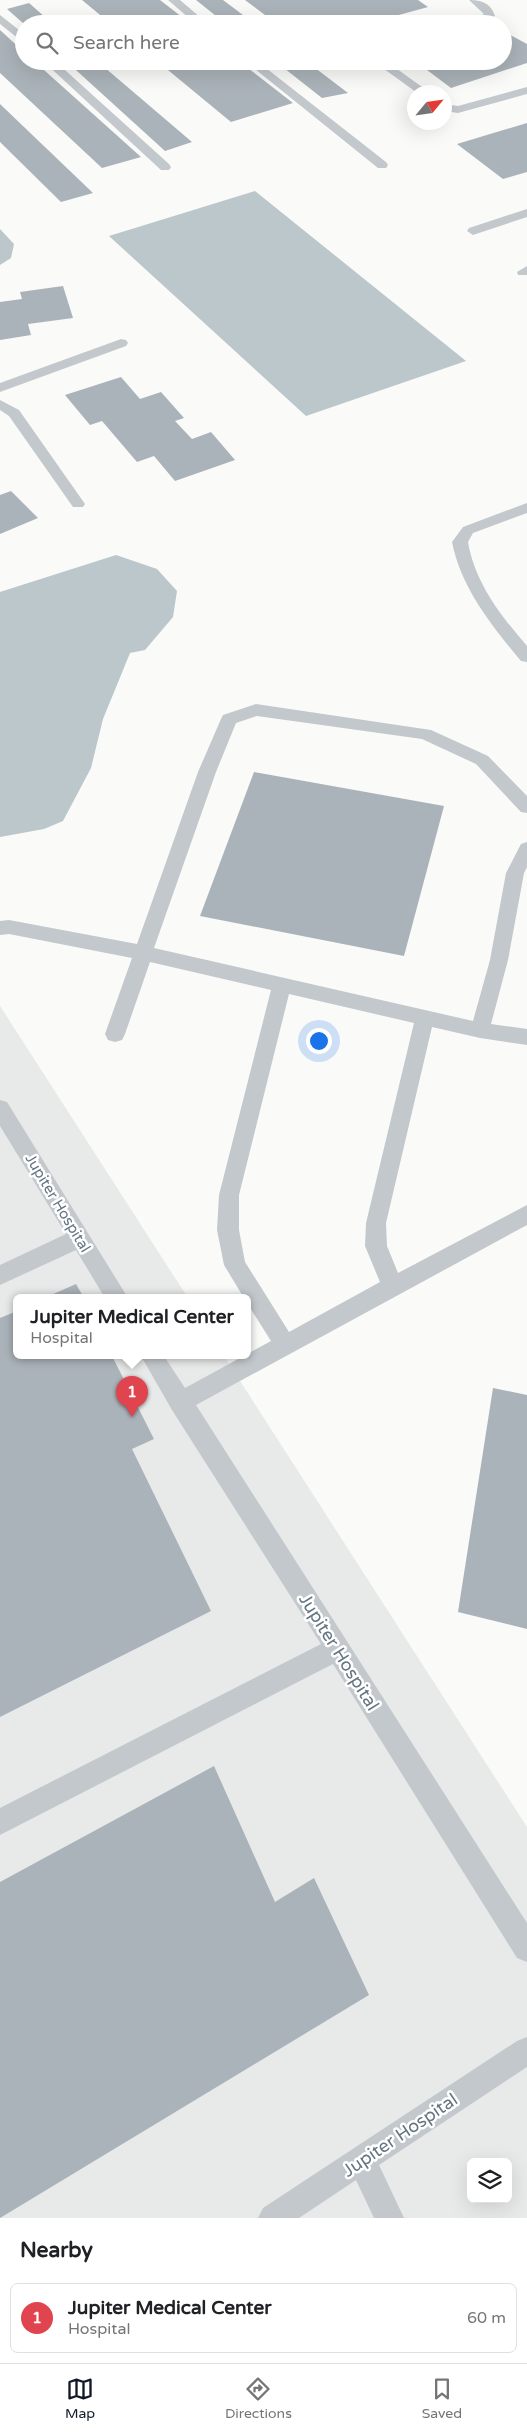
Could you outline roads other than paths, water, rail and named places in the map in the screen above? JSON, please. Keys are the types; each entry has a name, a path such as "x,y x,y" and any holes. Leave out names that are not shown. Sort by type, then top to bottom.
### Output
{"lane":[{"path":"173,0 192,15"},
{"path":"474,0 488,10 490,15"},
{"path":"0,18 15,32"},
{"path":"58,70 165,166"},
{"path":"261,70 382,165"},
{"path":"391,70 413,85"},
{"path":"452,109 458,110 527,90"},
{"path":"473,231 527,213"},
{"path":"0,388 121,342"},
{"path":"0,404 14,413 78,504"},
{"path":"527,508 468,530 460,542 463,558 490,613 527,657"},
{"path":"115,1034 207,772 229,719 256,710 425,734 482,760 527,807"},
{"path":"480,1030 499,960 515,873 527,849"},
{"path":"0,928 9,927 144,953 480,1030 527,1037"},
{"path":"282,984 229,1195 228,1230 236,1265 285,1345"},
{"path":"393,1286 376,1246 376,1223 425,1017"},
{"name":"Jupiter Hospital","path":"0,1108 115,1294"},
{"path":"180,1402 527,1214"},
{"path":"0,1275 80,1238"},
{"name":"Jupiter Hospital","path":"154,1359 527,1948"},
{"path":"0,1822 337,1649"},
{"name":"Jupiter Hospital","path":"273,2218 527,2051"},
{"path":"362,2161 389,2218"}],"place":[{"name":"Jupiter Medical Center","path":"132,1417"}]}
